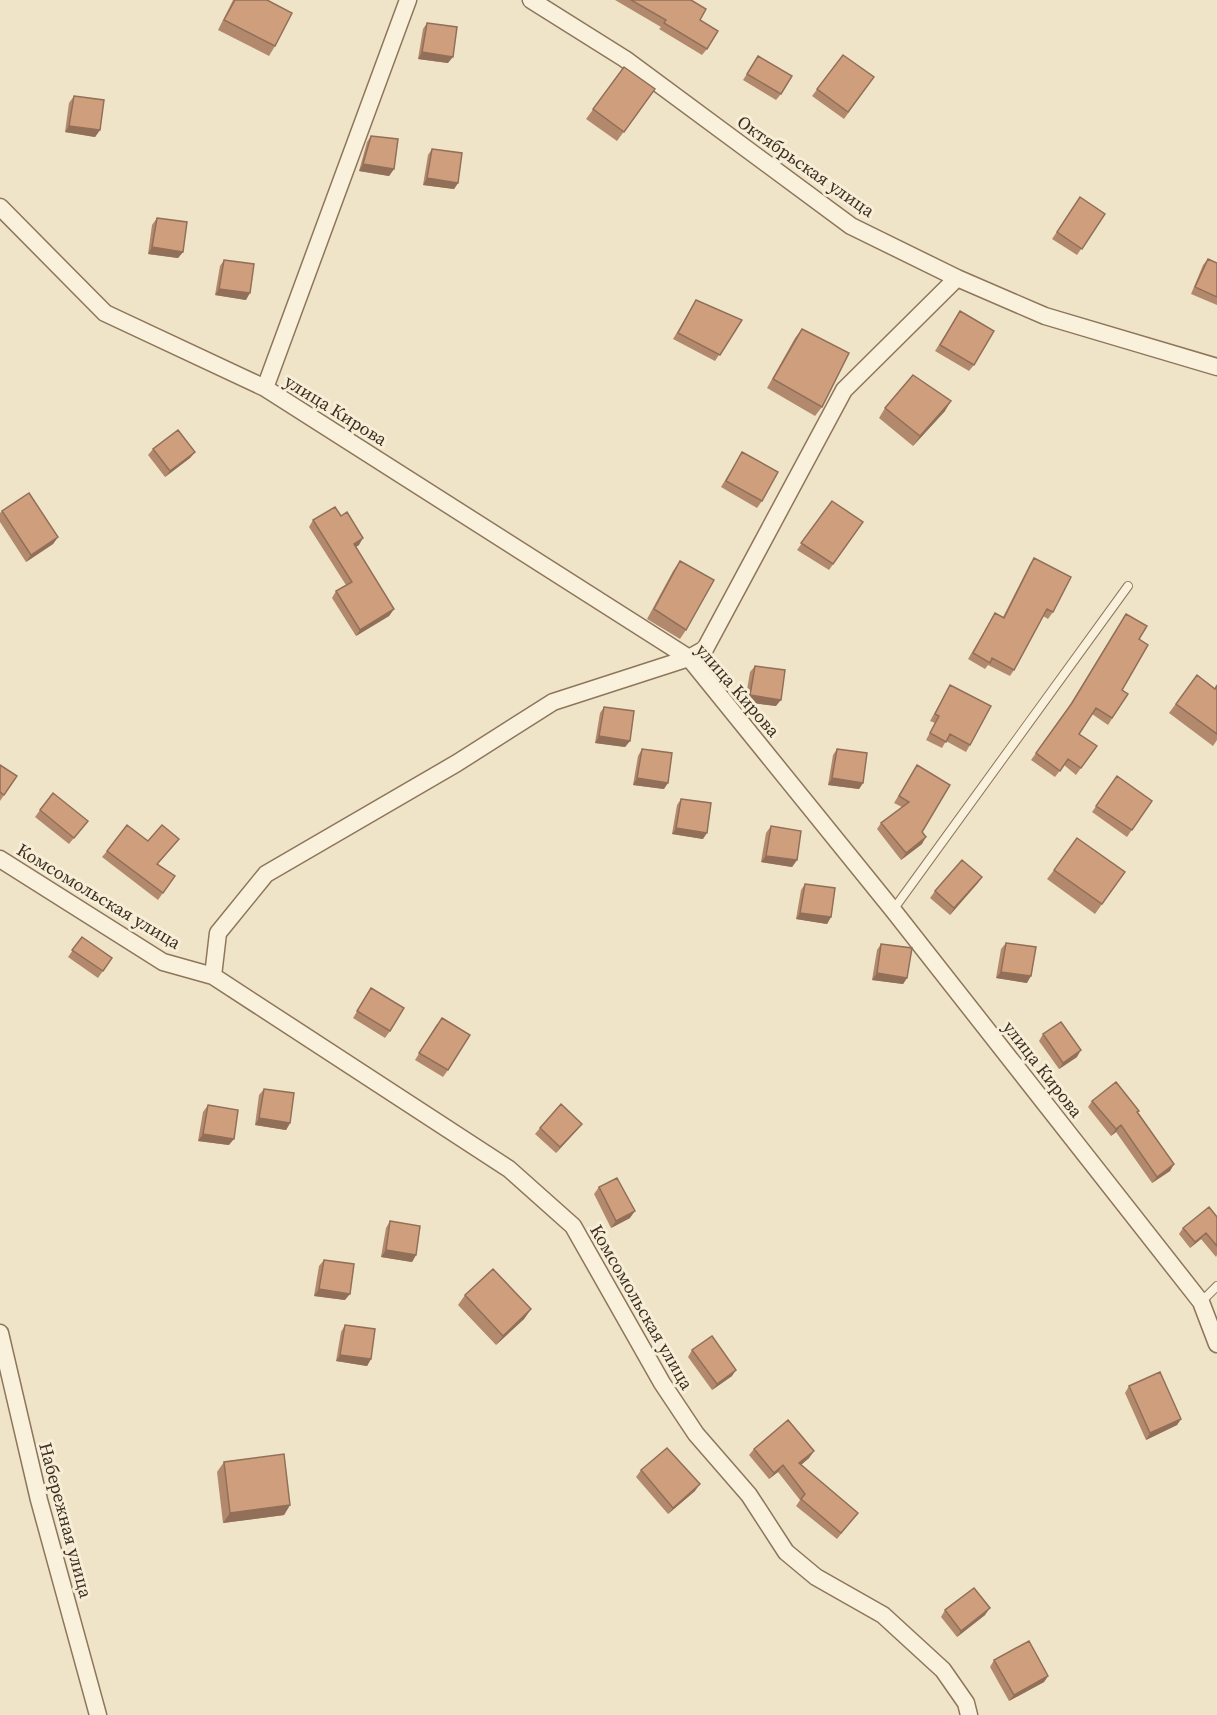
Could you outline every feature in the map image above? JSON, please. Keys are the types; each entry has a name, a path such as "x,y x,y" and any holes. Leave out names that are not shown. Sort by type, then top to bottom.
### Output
{"street":[{"path":"265,388 408,0"},
{"name":"Октябрьская улица","path":"531,0 625,59 851,226 957,278 1045,316 1217,367"},
{"name":"улица Кирова","path":"0,207 105,313 265,388 689,658 893,910 1202,1302 1217,1344"},
{"path":"213,976 218,933 266,874 457,763 553,702 689,658 705,649 844,390 957,278"},
{"name":"Комсомольская улица","path":"0,859 163,962 213,976 509,1169 573,1226 662,1383 696,1434 749,1495 786,1552 816,1577 883,1615 943,1670 966,1703 969,1715"},
{"name":"Набережная улица","path":"0,1333 39,1500 98,1715"}],"lane":[{"path":"893,910 1128,586"},
{"path":"1202,1302 1217,1286"}],"building":[{"path":"235,0 267,0 292,13 275,46 224,20"},
{"path":"631,0 691,0 706,9 700,20 718,31 707,49 664,23 666,20"},
{"path":"427,23 457,27 453,57 422,52"},
{"path":"843,55 874,77 848,112 817,89"},
{"path":"758,56 792,76 781,94 747,74"},
{"path":"624,67 655,89 624,132 593,109"},
{"path":"74,96 104,100 100,130 69,126"},
{"path":"371,136 398,139 394,169 363,164"},
{"path":"432,149 462,153 458,183 427,178"},
{"path":"1080,197 1105,214 1082,249 1057,232"},
{"path":"157,218 187,222 183,252 152,247"},
{"path":"1208,259 1217,263 1217,297 1195,287"},
{"path":"224,260 254,264 250,293 219,289"},
{"path":"696,300 742,320 720,355 678,333"},
{"path":"960,311 994,331 974,365 940,345"},
{"path":"802,329 849,353 822,407 773,379"},
{"path":"913,375 951,401 920,436 885,408"},
{"path":"178,430 195,452 170,471 153,449"},
{"path":"742,452 778,472 762,501 726,481"},
{"path":"29,493 58,537 31,555 2,511"},
{"path":"832,501 863,522 833,564 801,543"},
{"path":"335,507 341,516 347,512 363,538 354,544 394,609 360,630 336,591 352,582 313,520"},
{"path":"1034,558 1071,577 1053,612 1047,609 1014,670 992,658 990,663 973,653 995,613 1004,618"},
{"path":"680,561 714,580 686,630 654,609"},
{"path":"1126,614 1147,626 1139,639 1148,645 1122,690 1128,694 1112,718 1096,708 1079,734 1097,746 1081,768 1068,759 1060,771 1036,753 1072,703"},
{"path":"755,666 785,670 781,700 750,695"},
{"path":"1197,675 1215,689 1217,685 1217,734 1176,704"},
{"path":"950,685 991,706 970,745 950,734 946,742 930,733 939,716 935,714"},
{"path":"604,707 634,711 630,741 599,736"},
{"path":"642,749 672,753 668,783 637,778"},
{"path":"837,749 867,753 863,783 832,778"},
{"path":"0,765 17,776 4,795 0,792"},
{"path":"917,765 950,785 922,832 926,837 906,853 881,823 909,802 899,796"},
{"path":"1117,776 1152,801 1132,830 1096,806"},
{"path":"53,793 88,821 74,838 40,810"},
{"path":"681,799 711,803 707,833 676,828"},
{"path":"127,825 148,841 162,825 179,839 157,864 175,876 163,893 107,851"},
{"path":"771,826 801,831 797,860 766,856"},
{"path":"1077,838 1125,872 1102,904 1054,870"},
{"path":"962,860 982,877 954,908 935,891"},
{"path":"805,884 835,888 831,917 800,913"},
{"path":"82,937 112,958 103,971 72,950"},
{"path":"1006,943 1036,947 1031,976 1001,972"},
{"path":"881,944 912,948 907,978 877,973"},
{"path":"371,988 404,1008 390,1031 357,1011"},
{"path":"442,1018 470,1035 448,1070 419,1053"},
{"path":"1061,1022 1081,1050 1063,1063 1043,1034"},
{"path":"1116,1082 1139,1111 1137,1112 1174,1164 1157,1177 1121,1125 1116,1129 1092,1101"},
{"path":"264,1089 294,1093 290,1123 259,1118"},
{"path":"561,1104 582,1124 560,1147 540,1128"},
{"path":"208,1105 238,1110 234,1139 203,1134"},
{"path":"617,1178 635,1211 616,1221 599,1187"},
{"path":"1209,1207 1217,1217 1217,1246 1206,1233 1195,1242 1183,1228"},
{"path":"390,1221 420,1226 416,1255 386,1250"},
{"path":"324,1260 354,1264 350,1294 319,1289"},
{"path":"493,1269 531,1309 503,1336 465,1295"},
{"path":"345,1325 375,1329 371,1359 340,1355"},
{"path":"712,1336 736,1370 717,1384 692,1350"},
{"path":"1160,1372 1181,1419 1150,1433 1129,1386"},
{"path":"788,1420 814,1451 799,1463 858,1513 841,1533 801,1499 805,1494 783,1465 774,1473 754,1449"},
{"path":"667,1448 700,1484 673,1508 641,1470"},
{"path":"284,1454 290,1505 230,1513 224,1462"},
{"path":"974,1588 990,1608 961,1631 945,1610"},
{"path":"1029,1641 1048,1676 1014,1695 994,1660"}]}
